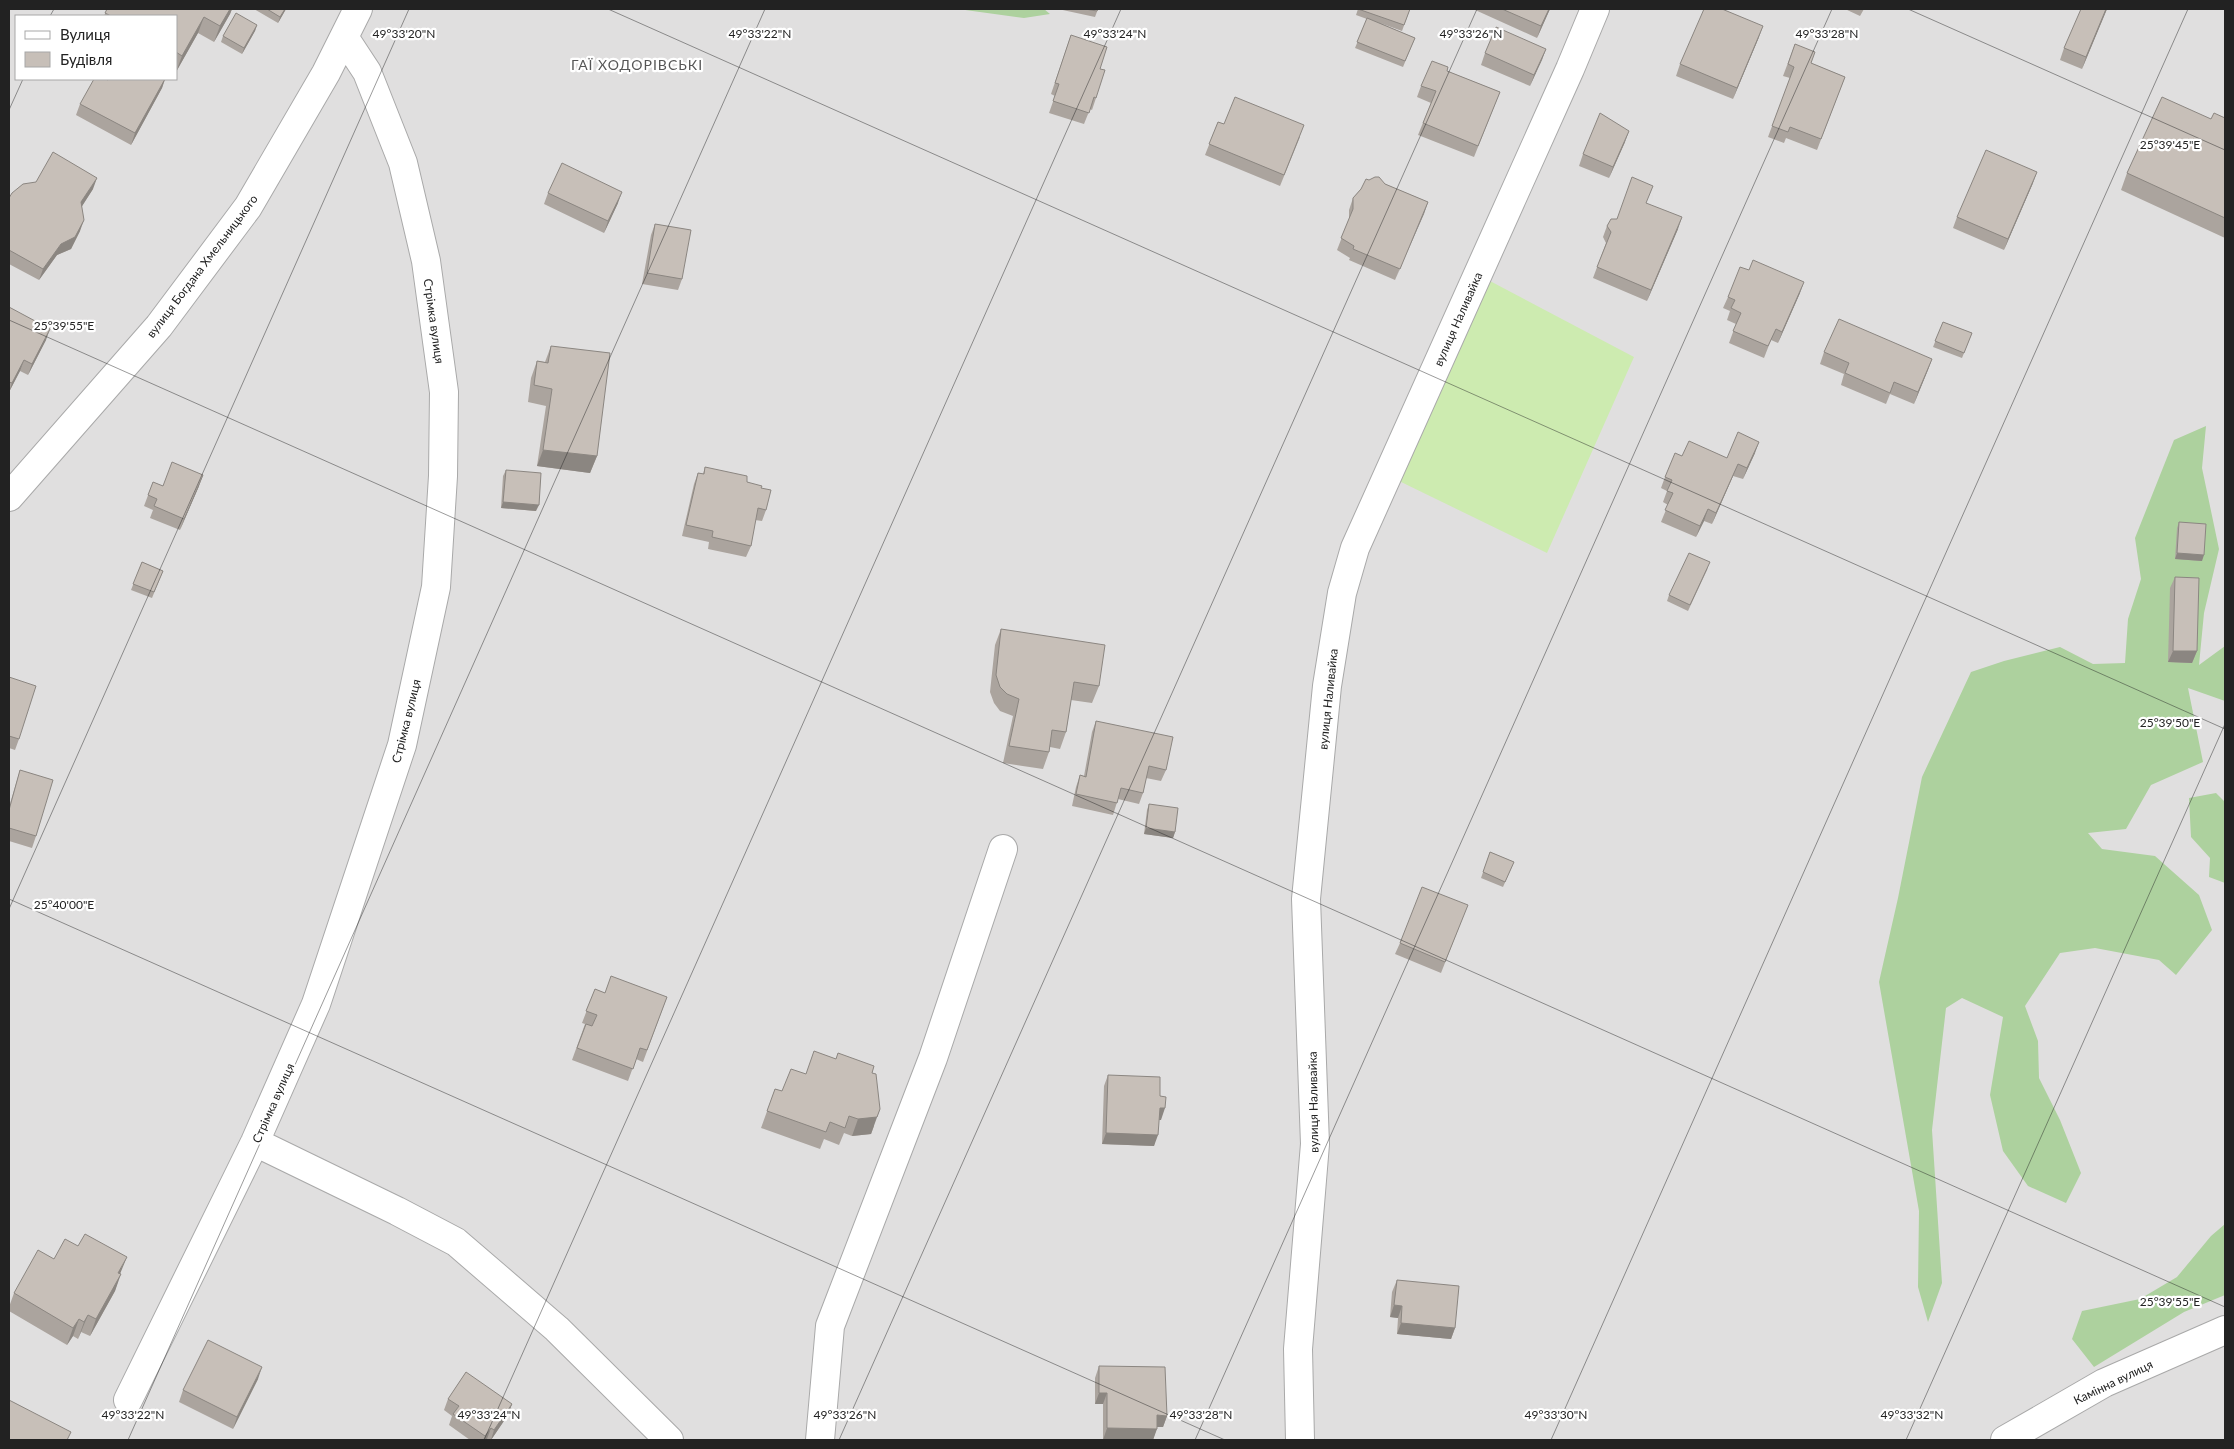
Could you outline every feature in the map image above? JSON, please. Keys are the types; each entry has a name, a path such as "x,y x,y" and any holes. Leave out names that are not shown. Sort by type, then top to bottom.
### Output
{"street":[{"name":"вулиця Богдана Хмельницького","path":"9,497 159,326 248,207 326,73 358,9"},
{"name":"вулиця Наливайка","path":"1300,1440 1298,1349 1315,1144 1306,899 1327,686 1342,593 1355,548 1566,78 1595,9"},
{"name":"Стрімка вулиця","path":"128,1400 255,1142 316,1004 399,754 436,587 443,476 444,392 426,261 403,163 367,72 344,37"},
{"path":"820,1440 830,1326 933,1058 1003,849"},
{"path":"255,1142 397,1210 456,1242 558,1329 669,1440"},
{"name":"Камінна вулиця","path":"2005,1440 2104,1383 2225,1330"}],"shaded area":[{"path":"9,9 2225,9 2225,1440 9,1440"}],"green space":[{"path":"958,9 1044,9 1050,14 1024,18"},
{"path":"1490,281 1634,357 1547,553 1397,480"},
{"path":"2206,426 2202,468 2219,549 2204,613 2199,665 2225,646 2225,701 2188,688 2203,762 2151,785 2126,829 2088,833 2102,849 2155,856 2199,895 2212,930 2176,975 2159,960 2095,948 2060,953 2025,1006 2038,1041 2039,1078 2060,1120 2081,1173 2066,1203 2028,1186 2003,1151 1990,1095 2003,1017 1962,998 1946,1008 1932,1130 1942,1283 1928,1322 1918,1287 1919,1211 1879,982 1922,777 1971,672 2004,661 2060,647 2093,664 2125,663 2128,619 2141,579 2135,538 2174,440"},
{"path":"2216,793 2225,802 2225,883 2209,877 2210,858 2191,837 2189,798"},
{"path":"2225,1224 2225,1295 2184,1312 2094,1367 2072,1339 2082,1311 2140,1299 2177,1277 2211,1236"}],"building":[{"path":"107,9 230,9 220,26 204,17 182,56 178,53 178,15 109,15 105,13"},
{"path":"267,9 285,9 280,17"},
{"path":"1358,9 1410,9 1404,25"},
{"path":"1502,9 1549,9 1541,26"},
{"path":"1704,9 1722,9 1763,26 1737,88 1680,64"},
{"path":"2081,9 2106,9 2086,57 2064,48"},
{"path":"236,13 257,25 244,48 223,36"},
{"path":"1367,18 1415,38 1405,61 1357,42"},
{"path":"1496,27 1546,49 1534,75 1485,53"},
{"path":"1071,35 1107,47 1100,69 1105,70 1089,113 1053,101 1059,84 1055,83"},
{"path":"1795,44 1815,52 1811,63 1845,77 1821,139 1790,127 1788,132 1772,126 1794,67 1788,64"},
{"path":"1432,61 1448,67 1447,71 1500,92 1478,146 1423,123 1436,91 1421,86"},
{"path":"93,80 164,80 135,133 80,104"},
{"path":"1235,97 1304,125 1284,175 1209,144 1218,122 1224,124"},
{"path":"2162,97 2211,119 2214,113 2225,118 2225,218 2127,173"},
{"path":"1600,113 1629,131 1613,167 1583,154"},
{"path":"1986,150 2037,172 2008,239 1957,217"},
{"path":"53,152 97,178 81,202 84,220 75,237 61,244 43,269 9,250 9,198 23,184 36,182"},
{"path":"562,163 622,192 608,221 548,193"},
{"path":"1379,177 1385,184 1428,202 1400,269 1353,249 1354,246 1341,238 1353,209 1353,198 1361,189 1366,179 1369,180"},
{"path":"1632,177 1653,186 1646,203 1682,217 1651,290 1597,267 1611,232 1607,226 1611,219 1617,219"},
{"path":"655,224 691,230 682,279 647,273"},
{"path":"1753,260 1804,282 1782,332 1776,329 1768,346 1733,331 1741,313 1731,308 1735,300 1728,297 1740,267 1749,270"},
{"path":"9,307 50,329 32,364 24,360 12,383 9,382"},
{"path":"1839,319 1932,359 1918,392 1894,382 1890,393 1845,373 1849,363 1824,352"},
{"path":"1943,322 1972,333 1964,353 1935,341"},
{"path":"551,346 610,353 597,456 543,450 552,389 534,385 537,361 548,363"},
{"path":"1738,432 1759,442 1747,468 1738,464 1716,513 1708,509 1700,526 1665,510 1673,493 1667,491 1672,480 1665,477 1675,453 1682,456 1689,441 1727,458"},
{"path":"172,462 203,475 184,519 154,506 157,499 148,495 153,482 163,486"},
{"path":"705,467 747,476 747,482 771,490 766,510 758,508 751,546 712,537 713,531 686,525 698,473 704,474"},
{"path":"506,470 541,473 539,505 503,502"},
{"path":"2179,522 2206,524 2204,555 2177,553"},
{"path":"1689,553 1710,562 1690,605 1669,595"},
{"path":"142,562 163,571 154,592 133,584"},
{"path":"2175,577 2199,578 2197,651 2173,651"},
{"path":"1001,629 1105,645 1099,686 1074,682 1066,732 1052,730 1049,752 1009,746 1019,699 1007,694 1000,687 996,675"},
{"path":"9,677 36,686 19,739 9,736"},
{"path":"1096,721 1173,737 1166,770 1149,766 1143,793 1121,788 1117,803 1076,794 1080,775 1086,777"},
{"path":"20,770 53,780 36,836 9,828 9,810"},
{"path":"1149,804 1178,808 1175,832 1146,828"},
{"path":"1490,852 1514,862 1505,882 1483,872"},
{"path":"1422,887 1468,905 1445,962 1400,943"},
{"path":"611,976 667,997 647,1050 640,1048 633,1069 577,1048 586,1024 592,1026 597,1015 586,1011 595,989 605,993"},
{"path":"814,1051 836,1059 838,1053 874,1066 872,1073 876,1074 880,1109 877,1117 858,1119 849,1116 845,1128 830,1122 826,1132 767,1111 775,1089 782,1091 791,1069 806,1074"},
{"path":"1108,1075 1160,1077 1160,1096 1166,1097 1165,1108 1160,1108 1158,1135 1106,1133"},
{"path":"85,1234 127,1257 118,1273 121,1274 96,1319 88,1315 84,1322 79,1319 73,1328 14,1293 38,1250 54,1259 65,1239 78,1246"},
{"path":"1397,1280 1459,1286 1455,1328 1401,1323 1402,1306 1394,1305"},
{"path":"208,1340 262,1367 237,1417 183,1390"},
{"path":"1099,1366 1165,1367 1167,1416 1157,1415 1157,1429 1107,1428 1107,1393 1099,1393"},
{"path":"466,1372 512,1404 494,1430 491,1428 485,1436 453,1414 459,1406 448,1399"},
{"path":"9,1400 71,1432 67,1440 9,1440"}],"district":[{"name":"ГАЇ ХОДОРІВСЬКІ","path":"637,64"}]}
